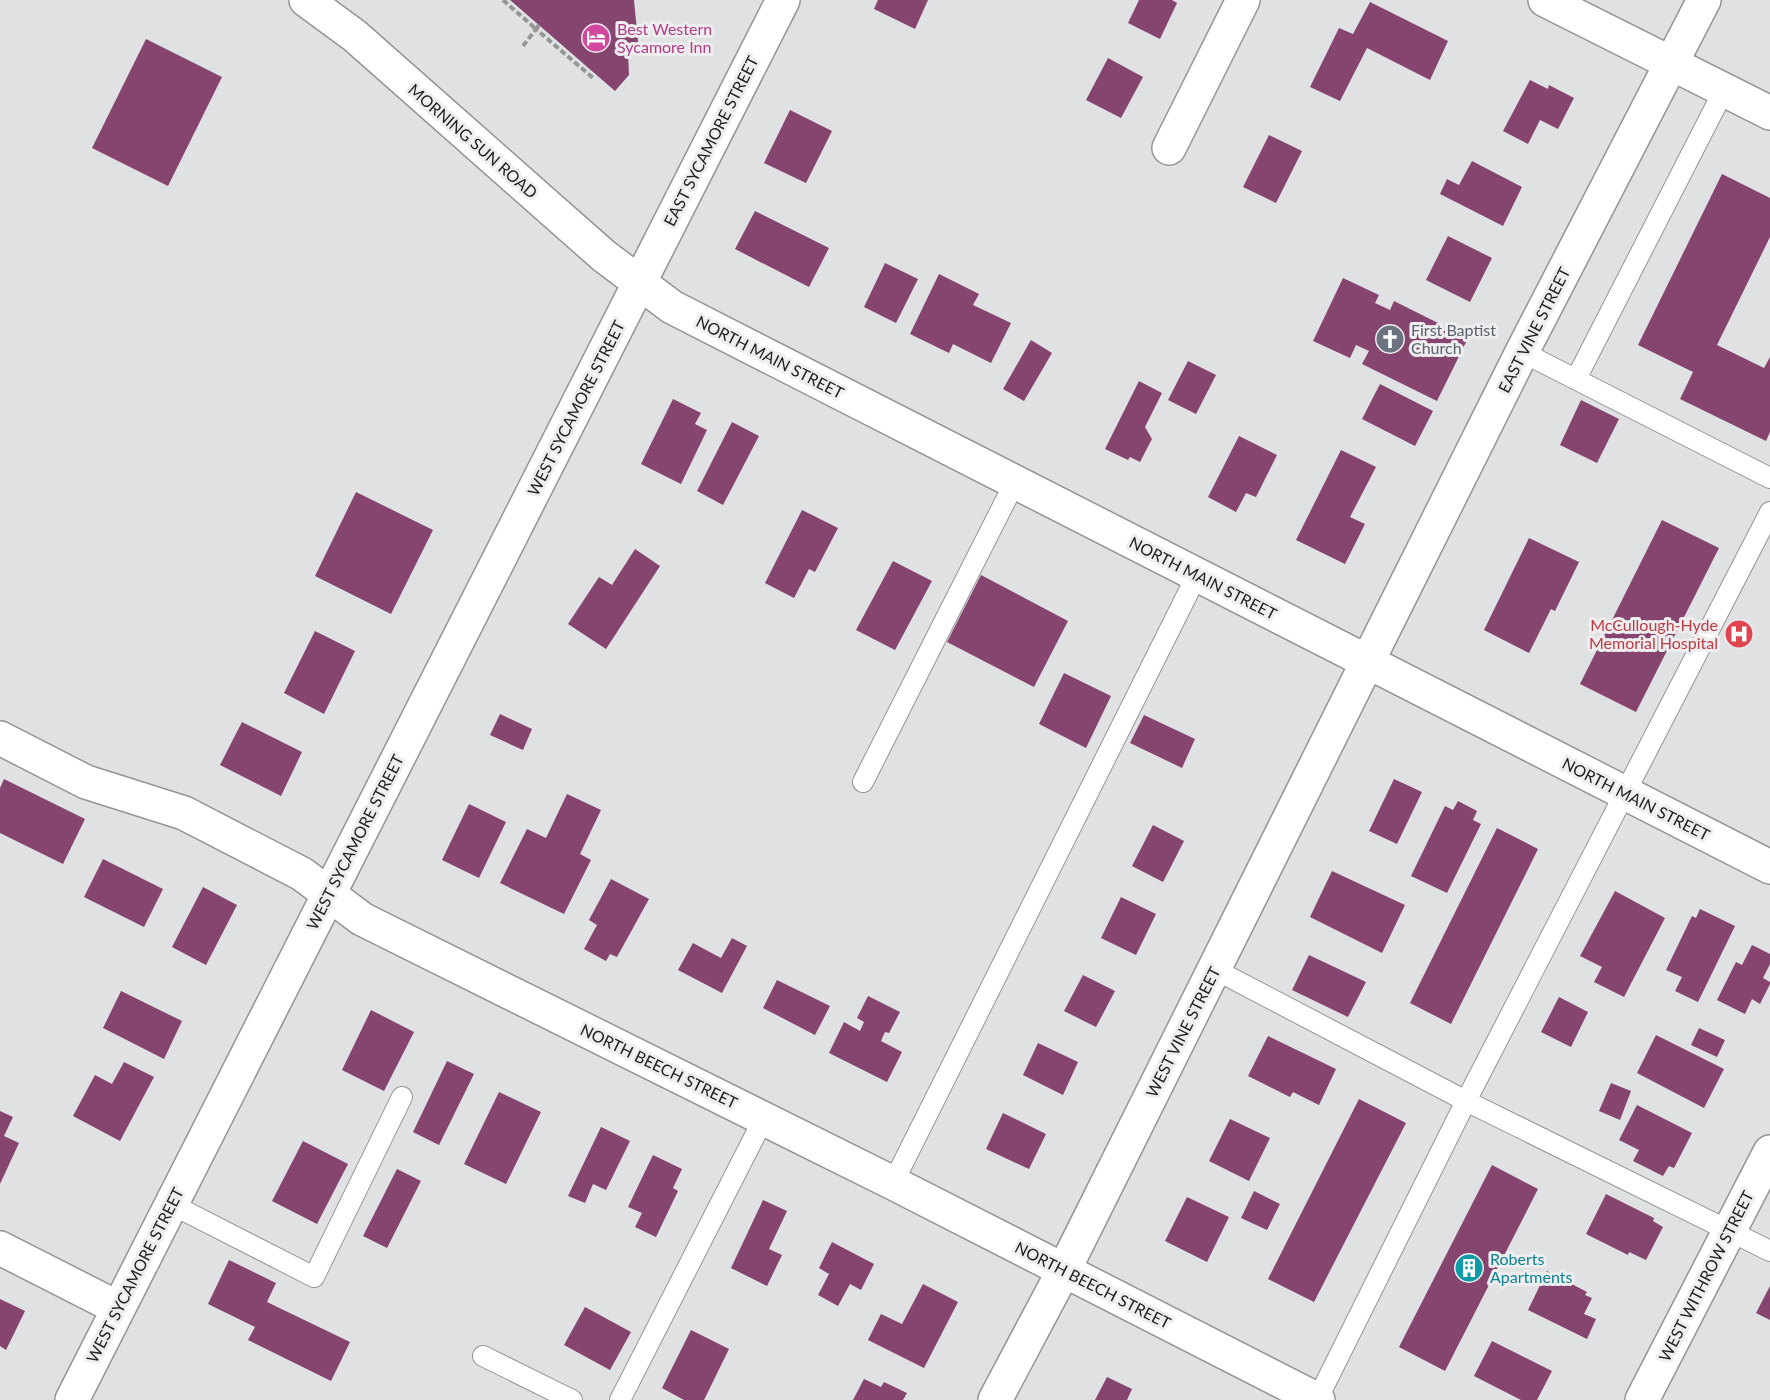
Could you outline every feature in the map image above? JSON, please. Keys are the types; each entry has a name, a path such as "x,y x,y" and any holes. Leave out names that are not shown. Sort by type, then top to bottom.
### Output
{"street":[{"name":"MORNING SUN ROAD","path":"306,0 355,36 604,256 640,283"},
{"name":"EAST SYCAMORE STREET","path":"640,283 783,0"},
{"path":"1169,148 1243,0"},
{"path":"1545,0 1770,113"},
{"name":"EAST VINE STREET","path":"1368,662 1522,352 1704,0"},
{"name":"NORTH MAIN STREET","path":"640,283 672,307 1770,867"},
{"name":"WEST SYCAMORE STREET","path":"72,1400 640,283"},
{"name":"WEST VINE STREET","path":"994,1400 1064,1269 1368,662"},
{"name":"NORTH BEECH STREET","path":"0,738 86,782 184,813 302,874 362,919 1064,1269 1317,1400"},
{"name":"WEST WITHROW STREET","path":"1642,1400 1770,1152"},
{"path":"0,1248 118,1308"}],"lane":[{"path":"1576,380 1724,90"},
{"path":"1522,352 1770,478"},
{"path":"863,782 1015,482"},
{"path":"1317,1400 1466,1101 1770,512"},
{"path":"893,1183 1197,575"},
{"path":"1214,969 1466,1101 1770,1251"},
{"path":"171,1204 314,1276 402,1097"},
{"path":"620,1400 764,1118"},
{"path":"483,1356 572,1400"}],"path":[{"path":"503,0 537,27 593,78"},
{"path":"523,46 537,27"}],"building":[{"name":"Best Western Sycamore Inn","path":"510,0 634,0 639,52 628,52 629,75 615,91"},
{"path":"878,0 928,0 915,29 874,9"},
{"path":"1139,0 1172,0 1177,3 1160,39 1128,23"},
{"path":"1370,2 1448,41 1430,80 1367,48 1340,101 1310,87 1339,28 1353,34"},
{"path":"146,39 222,77 168,186 92,148"},
{"path":"1108,58 1143,77 1121,118 1086,100"},
{"path":"1530,80 1548,89 1549,85 1574,98 1558,129 1540,120 1528,144 1503,131"},
{"path":"790,110 832,131 806,183 764,163"},
{"path":"1269,135 1302,151 1276,203 1243,187"},
{"path":"1472,161 1522,187 1503,226 1440,194 1447,179 1459,185"},
{"path":"1722,174 1770,198 1770,237 1717,345 1764,368 1770,357 1770,432 1766,441 1680,399 1693,372 1638,345"},
{"path":"755,211 829,248 809,287 735,249"},
{"path":"1448,236 1492,258 1470,302 1426,280"},
{"path":"885,263 918,279 896,323 864,307"},
{"path":"939,274 979,294 973,305 1011,323 991,363 953,344 949,353 910,334"},
{"name":"First Baptist Church","path":"1343,278 1379,295 1375,303 1390,310 1394,301 1468,338 1437,401 1362,364 1369,351 1356,345 1350,358 1313,341"},
{"path":"1031,340 1052,353 1024,401 1003,389"},
{"path":"1188,361 1216,375 1196,414 1168,400"},
{"path":"1139,381 1162,393 1145,427 1152,439 1140,462 1130,457 1128,460 1105,449"},
{"path":"1380,384 1433,411 1415,446 1362,419"},
{"path":"673,399 701,413 695,424 707,430 681,484 641,464"},
{"path":"1581,400 1619,419 1597,463 1560,445"},
{"path":"732,422 759,436 723,505 697,491"},
{"path":"1239,436 1277,455 1256,497 1246,493 1236,512 1208,497"},
{"path":"1341,450 1376,467 1350,517 1365,524 1345,564 1296,540"},
{"path":"356,492 433,530 391,614 315,576"},
{"path":"802,510 838,528 815,572 809,569 794,598 765,583"},
{"path":"1662,520 1719,548 1636,712 1580,684"},
{"path":"1529,538 1579,562 1555,611 1551,609 1529,653 1484,630"},
{"path":"635,549 660,566 606,649 568,624 599,577 612,585"},
{"path":"893,561 932,581 895,650 856,630"},
{"path":"981,575 1068,621 1034,687 947,642"},
{"path":"315,631 355,651 324,714 284,693"},
{"path":"1064,673 1111,696 1086,748 1039,724"},
{"path":"500,714 532,729 523,750 490,735"},
{"path":"1144,715 1195,739 1182,768 1130,743"},
{"path":"242,722 302,752 281,796 220,765"},
{"path":"4,779 85,819 63,864 0,833 0,788"},
{"path":"1394,779 1422,792 1397,844 1369,831"},
{"path":"567,794 601,810 580,854 591,860 564,914 500,883 527,829 546,838"},
{"path":"1458,801 1477,811 1473,820 1481,824 1447,893 1411,876 1445,806 1453,810"},
{"path":"469,804 506,822 479,878 442,860"},
{"path":"1153,825 1184,841 1163,882 1132,866"},
{"path":"1497,828 1538,849 1451,1024 1410,1003"},
{"path":"103,859 163,889 144,927 84,897"},
{"path":"1332,871 1405,905 1382,953 1310,917"},
{"path":"611,879 649,899 617,957 610,954 606,961 584,949 597,925 589,920"},
{"path":"203,887 237,905 206,965 172,947"},
{"path":"1615,891 1665,918 1624,997 1594,982 1602,967 1580,956"},
{"path":"1121,897 1156,914 1136,955 1101,938"},
{"path":"1700,909 1735,926 1698,1002 1675,991 1682,977 1666,970 1692,916 1696,918"},
{"path":"732,938 747,946 722,993 678,970 693,943 721,958"},
{"path":"1752,945 1770,954 1770,964 1763,978 1770,984 1760,1004 1752,999 1745,1014 1717,1000 1736,962 1742,965"},
{"path":"1309,955 1366,982 1348,1017 1292,990"},
{"path":"1083,975 1115,991 1096,1027 1064,1011"},
{"path":"777,980 830,1006 815,1035 763,1008"},
{"path":"121,991 182,1021 164,1059 103,1028"},
{"path":"868,996 900,1012 889,1033 885,1032 881,1041 902,1052 887,1082 829,1053 844,1022 860,1031 864,1022 857,1018"},
{"path":"1559,997 1588,1012 1571,1047 1541,1032"},
{"path":"371,1010 414,1032 384,1091 342,1070"},
{"path":"1699,1028 1725,1040 1717,1057 1691,1045"},
{"path":"1656,1035 1724,1069 1704,1108 1637,1073"},
{"path":"1268,1036 1336,1069 1319,1105 1293,1092 1290,1097 1248,1076"},
{"path":"1038,1043 1078,1062 1063,1095 1023,1075"},
{"path":"447,1061 474,1074 439,1145 413,1132"},
{"path":"124,1062 154,1077 120,1141 73,1116 95,1075 112,1084"},
{"path":"1611,1083 1631,1091 1620,1120 1599,1111"},
{"path":"499,1092 541,1112 506,1184 464,1164"},
{"path":"1359,1099 1406,1123 1314,1302 1268,1279"},
{"path":"1637,1105 1692,1133 1674,1168 1669,1166 1663,1176 1633,1161 1639,1150 1619,1140"},
{"path":"0,1111 13,1117 4,1136 19,1143 0,1184"},
{"path":"1003,1113 1046,1134 1029,1169 986,1149"},
{"path":"1230,1119 1270,1138 1249,1181 1209,1161"},
{"path":"601,1127 630,1141 606,1190 593,1184 585,1203 568,1196"},
{"path":"303,1141 348,1164 317,1224 272,1201"},
{"path":"653,1155 682,1169 673,1188 678,1191 656,1237 635,1227 642,1213 628,1207"},
{"name":"Roberts Apartments","path":"1492,1165 1538,1189 1445,1371 1399,1347"},
{"path":"397,1169 421,1181 387,1248 363,1236"},
{"path":"1254,1191 1280,1204 1267,1230 1241,1218"},
{"path":"1606,1194 1654,1218 1653,1221 1663,1227 1646,1260 1629,1252 1628,1255 1586,1234"},
{"path":"1187,1197 1229,1217 1207,1262 1165,1241"},
{"path":"763,1200 787,1211 769,1249 782,1255 767,1286 731,1268"},
{"path":"832,1242 874,1264 861,1290 850,1284 838,1306 818,1295 829,1274 819,1268"},
{"path":"229,1260 276,1283 267,1302 350,1342 331,1381 248,1340 255,1327 208,1304"},
{"path":"1547,1271 1587,1292 1585,1295 1592,1298 1584,1314 1596,1319 1587,1339 1528,1310"},
{"path":"923,1284 958,1302 924,1368 868,1340 881,1314 902,1324"},
{"path":"1770,1286 1770,1320 1756,1313"},
{"path":"0,1299 25,1311 6,1350 0,1346"},
{"path":"585,1307 631,1332 610,1370 564,1345"},
{"path":"691,1330 729,1349 704,1400 684,1400 662,1388"},
{"path":"1492,1341 1552,1371 1537,1400 1521,1400 1474,1376"},
{"path":"1107,1377 1132,1389 1127,1400 1095,1400"},
{"path":"864,1379 881,1387 884,1382 907,1393 903,1400 853,1400"}],"place":[{"name":"Best Western Sycamore Inn","path":"596,38"},
{"name":"First Baptist Church","path":"1390,339"},
{"name":"McCullough-Hyde Memorial Hospital","path":"1739,634"},
{"name":"Roberts Apartments","path":"1469,1268"}]}
